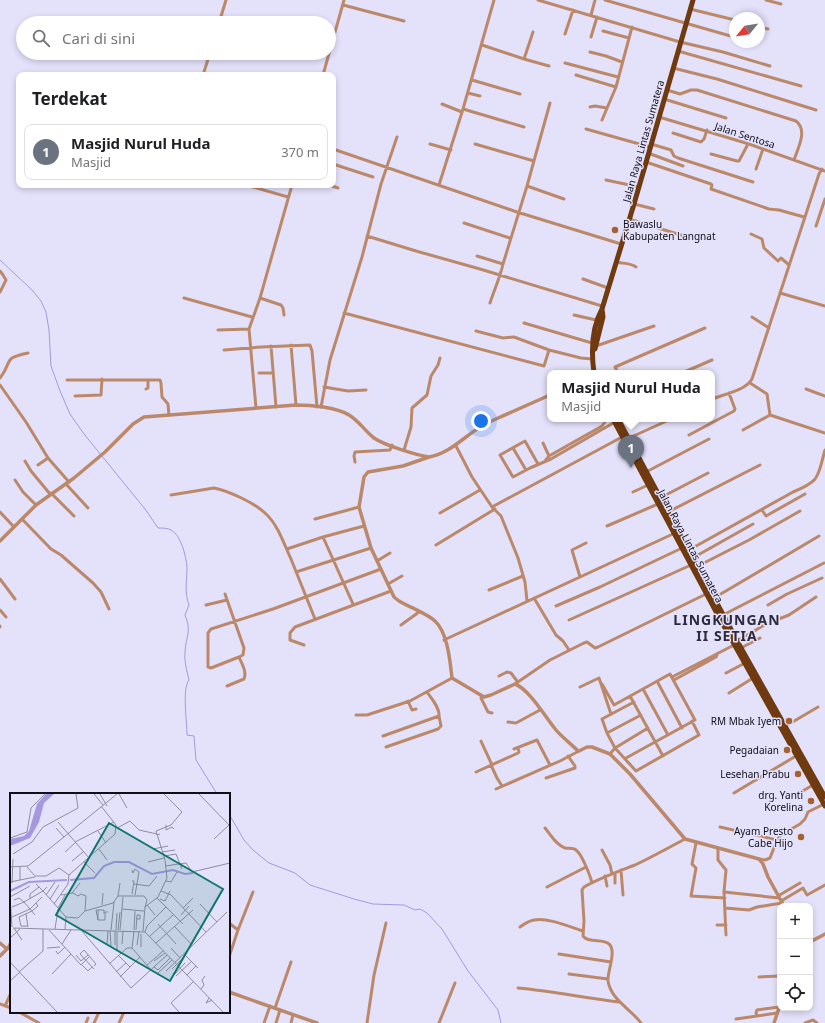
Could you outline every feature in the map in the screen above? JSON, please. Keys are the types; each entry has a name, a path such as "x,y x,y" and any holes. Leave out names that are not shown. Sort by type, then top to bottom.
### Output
{"highway":[{"name":"Jalan Raya Lintas Sumatera","path":"594,370 592,359 596,320 602,308 634,204 693,0"},
{"name":"Jalan Raya Lintas Sumatera","path":"595,370 593,345 603,317 602,308"},
{"name":"Jalan Raya Lintas Sumatera","path":"616,422 658,504 688,550 707,593 736,643 741,648 823,796 824,805"},
{"name":"Jalan Raya Lintas Sumatera","path":"625,439 646,472 668,512 682,548 693,563 698,566 745,663 796,756 813,785 823,796"}],"street":[{"path":"221,16 226,0"},
{"path":"336,30 344,0"},
{"path":"439,185 463,111 494,0"},
{"path":"538,0 680,42 723,52 770,66"},
{"path":"591,15 595,0"},
{"path":"605,0 729,36"},
{"path":"766,0 781,4"},
{"path":"343,5 404,21"},
{"path":"690,9 729,19"},
{"path":"565,34 573,10"},
{"path":"591,37 597,17"},
{"path":"602,120 616,87 632,27"},
{"path":"603,30 630,38"},
{"path":"524,58 533,32"},
{"path":"482,45 549,66"},
{"path":"678,51 801,86"},
{"path":"590,52 622,62"},
{"path":"204,72 208,60"},
{"path":"324,72 327,60"},
{"path":"565,63 618,77"},
{"path":"673,68 816,110"},
{"path":"576,75 616,87"},
{"path":"472,80 520,94"},
{"path":"666,90 680,94 691,90 697,90 796,121 802,130 802,136 794,160"},
{"path":"468,93 480,96"},
{"path":"664,99 726,118"},
{"path":"490,303 527,186 550,103"},
{"path":"442,104 524,127"},
{"path":"590,107 595,106 607,108"},
{"name":"Jalan Sentosa","path":"659,117 707,130 823,170"},
{"path":"586,129 671,150 674,156 678,158 752,182"},
{"path":"673,133 701,142 704,139 707,130"},
{"path":"319,407 381,184 397,137"},
{"path":"430,144 450,150"},
{"path":"475,144 534,161"},
{"path":"711,154 737,162 748,144"},
{"path":"756,169 763,149"},
{"path":"336,150 518,212 621,244"},
{"path":"648,153 683,166"},
{"path":"646,162 711,184 711,189 731,196 769,209 779,210 804,217"},
{"path":"336,165 373,177"},
{"path":"715,397 739,389 750,383 804,217 819,174 823,170"},
{"path":"606,180 638,187"},
{"path":"527,186 564,199"},
{"path":"256,188 288,198"},
{"path":"256,408 249,329 252,316 260,298 291,188"},
{"path":"816,226 825,199"},
{"path":"634,204 654,209"},
{"path":"629,219 684,236"},
{"path":"464,223 510,238"},
{"path":"751,234 762,239 764,248 778,261 781,258 789,266"},
{"path":"367,236 500,275 602,308"},
{"path":"477,256 502,264"},
{"path":"616,262 623,264 629,263 636,267"},
{"path":"0,271 6,280 0,292"},
{"path":"582,279 608,288"},
{"path":"780,292 825,306"},
{"path":"184,298 252,316"},
{"path":"260,298 281,305 284,314"},
{"path":"344,313 544,366 549,350"},
{"path":"574,314 596,320"},
{"path":"752,316 769,328"},
{"path":"524,323 593,345 654,326"},
{"path":"617,370 616,367 705,328"},
{"path":"218,330 249,329"},
{"path":"476,330 503,338 514,337 549,350 581,358 592,359"},
{"path":"224,350 308,344 312,347 319,407"},
{"path":"291,345 296,405"},
{"path":"271,346 276,407"},
{"path":"0,378 5,372 11,358 28,353"},
{"path":"404,450 411,427 412,408 427,395 431,376 440,358"},
{"path":"689,370 712,360"},
{"path":"259,373 273,373"},
{"path":"67,380 102,379 161,381 162,397 168,404 169,415"},
{"path":"75,396 101,395 102,379"},
{"path":"146,389 148,388 148,380"},
{"path":"750,383 767,394 770,416"},
{"path":"0,385 26,422 48,458 88,508"},
{"path":"324,387 348,391 366,390"},
{"path":"806,389 825,396"},
{"path":"715,421 735,411 729,393"},
{"path":"452,678 450,656 442,632 434,621 396,600 371,548 359,507 364,477 368,472 402,466 434,456 456,446 482,425 547,396"},
{"path":"0,541 36,505 67,483 99,457 138,420 144,417 296,405 319,407 340,411 349,415 375,439 404,450 429,457"},
{"path":"742,430 770,416 825,433"},
{"path":"545,461 550,456 602,426 605,422"},
{"path":"538,464 525,441 500,455 513,477 553,458 612,422"},
{"path":"436,545 493,508 625,439 664,422"},
{"path":"689,435 714,422"},
{"path":"646,472 709,439"},
{"path":"543,443 550,456"},
{"path":"355,462 355,452 390,450 392,445"},
{"path":"456,446 480,490 500,516 518,558 523,576 527,601"},
{"path":"513,448 526,470"},
{"path":"688,550 814,481 818,476 825,450"},
{"path":"38,464 48,458"},
{"path":"25,461 31,471 74,516"},
{"path":"668,512 760,466"},
{"path":"660,498 708,473"},
{"path":"14,480 36,505"},
{"path":"633,492 648,485"},
{"path":"171,495 193,490 214,488 246,501 266,514 276,527 287,549 315,619"},
{"path":"440,513 480,490"},
{"path":"762,510 766,516 805,494"},
{"path":"607,526 658,504"},
{"path":"315,519 359,507"},
{"path":"698,566 749,540 800,511"},
{"path":"0,512 14,527"},
{"path":"22,519 51,549 61,554 93,583 101,592 109,610"},
{"path":"569,620 693,563 698,555 753,524"},
{"path":"287,549 364,526"},
{"path":"444,640 676,532"},
{"path":"714,598 819,536"},
{"path":"323,537 353,604"},
{"path":"580,577 572,550 586,543"},
{"path":"296,572 371,548"},
{"path":"556,606 682,548"},
{"path":"377,561 390,553"},
{"path":"723,615 824,563"},
{"path":"225,594 234,622 244,648 243,655 211,668 208,667 209,632 213,628 234,622 273,609 381,569"},
{"path":"388,584 402,576"},
{"path":"489,590 523,576"},
{"path":"768,605 787,594 822,578"},
{"path":"0,579 15,599"},
{"path":"304,645 291,641 289,637 294,626 391,591"},
{"path":"452,678 482,696 492,695 516,683 569,650 587,642 593,647 598,648 707,593"},
{"path":"534,598 556,635 563,641 569,650"},
{"path":"673,679 693,667 716,657 718,653 766,624 789,615 816,598"},
{"path":"206,605 227,600"},
{"path":"0,610 6,617"},
{"path":"401,625 419,612"},
{"path":"741,648 760,638"},
{"path":"227,686 245,677 244,669 239,657"},
{"path":"726,673 745,663"},
{"path":"499,676 507,672 511,673 516,683 526,691 558,732 579,751"},
{"path":"580,687 599,678 614,705 670,674 695,720 656,743 626,758"},
{"path":"356,715 367,715 408,701 452,678"},
{"path":"729,693 753,678"},
{"path":"657,681 682,728"},
{"path":"602,684 611,714"},
{"path":"643,689 668,735"},
{"path":"386,748 438,729 441,726 438,716 438,709 427,692"},
{"path":"482,696 484,705 488,712 492,713"},
{"path":"630,696 663,756"},
{"path":"408,701 412,710 416,709"},
{"path":"634,702 602,719 607,734 615,748 636,770 699,735 692,722"},
{"path":"784,727 818,707"},
{"path":"508,722 516,723 540,710"},
{"path":"607,734 641,715"},
{"path":"383,736 438,716"},
{"path":"610,754 615,748 648,728"},
{"path":"514,749 537,740 550,765"},
{"path":"481,742 502,786"},
{"path":"496,789 587,747 592,747 610,754 630,774 685,839 765,860 770,858 777,840 781,835 800,824 805,819 808,812 824,805"},
{"path":"476,772 520,752 518,748"},
{"path":"546,778 575,768 568,756"},
{"path":"734,793 796,756"},
{"path":"492,781 497,778"},
{"path":"794,796 813,785"},
{"path":"720,827 777,840"},
{"path":"545,828 562,846 577,851 586,867 592,883"},
{"path":"641,1023 634,1014 619,1002 611,988 608,979 612,949 610,945 586,939 583,936 584,921 582,890 584,887 605,876 656,855 685,839"},
{"path":"696,843 692,864 696,868 691,896 725,898"},
{"path":"718,848 718,860 726,870 724,892 726,935"},
{"path":"602,850 610,865 615,883"},
{"path":"759,859 763,864 781,901"},
{"path":"547,887 586,867"},
{"path":"622,870 623,895"},
{"path":"605,876 607,886"},
{"path":"781,901 800,883"},
{"path":"725,908 749,910 781,901 803,888 808,895 825,885"},
{"path":"230,954 253,892"},
{"path":"724,892 781,901"},
{"path":"520,927 531,921 538,920 556,923 583,931"},
{"path":"367,1023 374,975 386,923"},
{"path":"230,924 238,930"},
{"path":"717,925 726,925"},
{"path":"813,940 825,934"},
{"path":"0,943 9,948 0,956"},
{"path":"559,954 611,962"},
{"path":"275,1008 291,962"},
{"path":"570,974 608,979"},
{"path":"759,977 777,976"},
{"path":"439,1023 454,983"},
{"path":"518,988 619,1002"},
{"path":"230,992 316,1023"},
{"path":"5,1006 10,995"},
{"path":"0,1004 10,1008"},
{"path":"264,1023 270,1006"},
{"path":"757,1016 757,1010 777,1007"},
{"path":"276,1023 280,1010"},
{"path":"94,1023 99,1013"},
{"path":"119,1023 124,1013"},
{"path":"736,1019 777,1013 774,1023"},
{"path":"28,1014 39,1023"},
{"path":"291,1023 293,1015"},
{"path":"86,1023 88,1018"},
{"path":"805,1023 813,1020 817,1023"}],"waterway":[{"path":"0,260 32,290 41,301 46,312 49,330 51,366 70,414 84,434 145,509 158,528 171,530 178,536 187,567 186,591 189,605 185,615 188,626 185,655 189,680 185,698 187,735 194,736 196,760 216,793"},
{"path":"230,816 244,840 253,850 269,863 295,873 310,885 373,904 404,905 415,910 420,909 427,913 442,929 468,971 498,1010 501,1023"}],"place":[{"name":"Bawaslu Kabupaten Langnat","path":"615,230"},
{"name":"Masjid Nurul Huda","path":"631,468"},
{"name":"RM Mbak Iyem","path":"789,721"},
{"name":"Pegadaian","path":"787,750"},
{"name":"Lesehan Prabu","path":"798,774"},
{"name":"drg. Yanti Korelina","path":"811,801"},
{"name":"Ayam Presto Cabe Hijo","path":"801,837"}],"district":[{"name":"LINGKUNGAN II SETIA","path":"727,628"}]}
